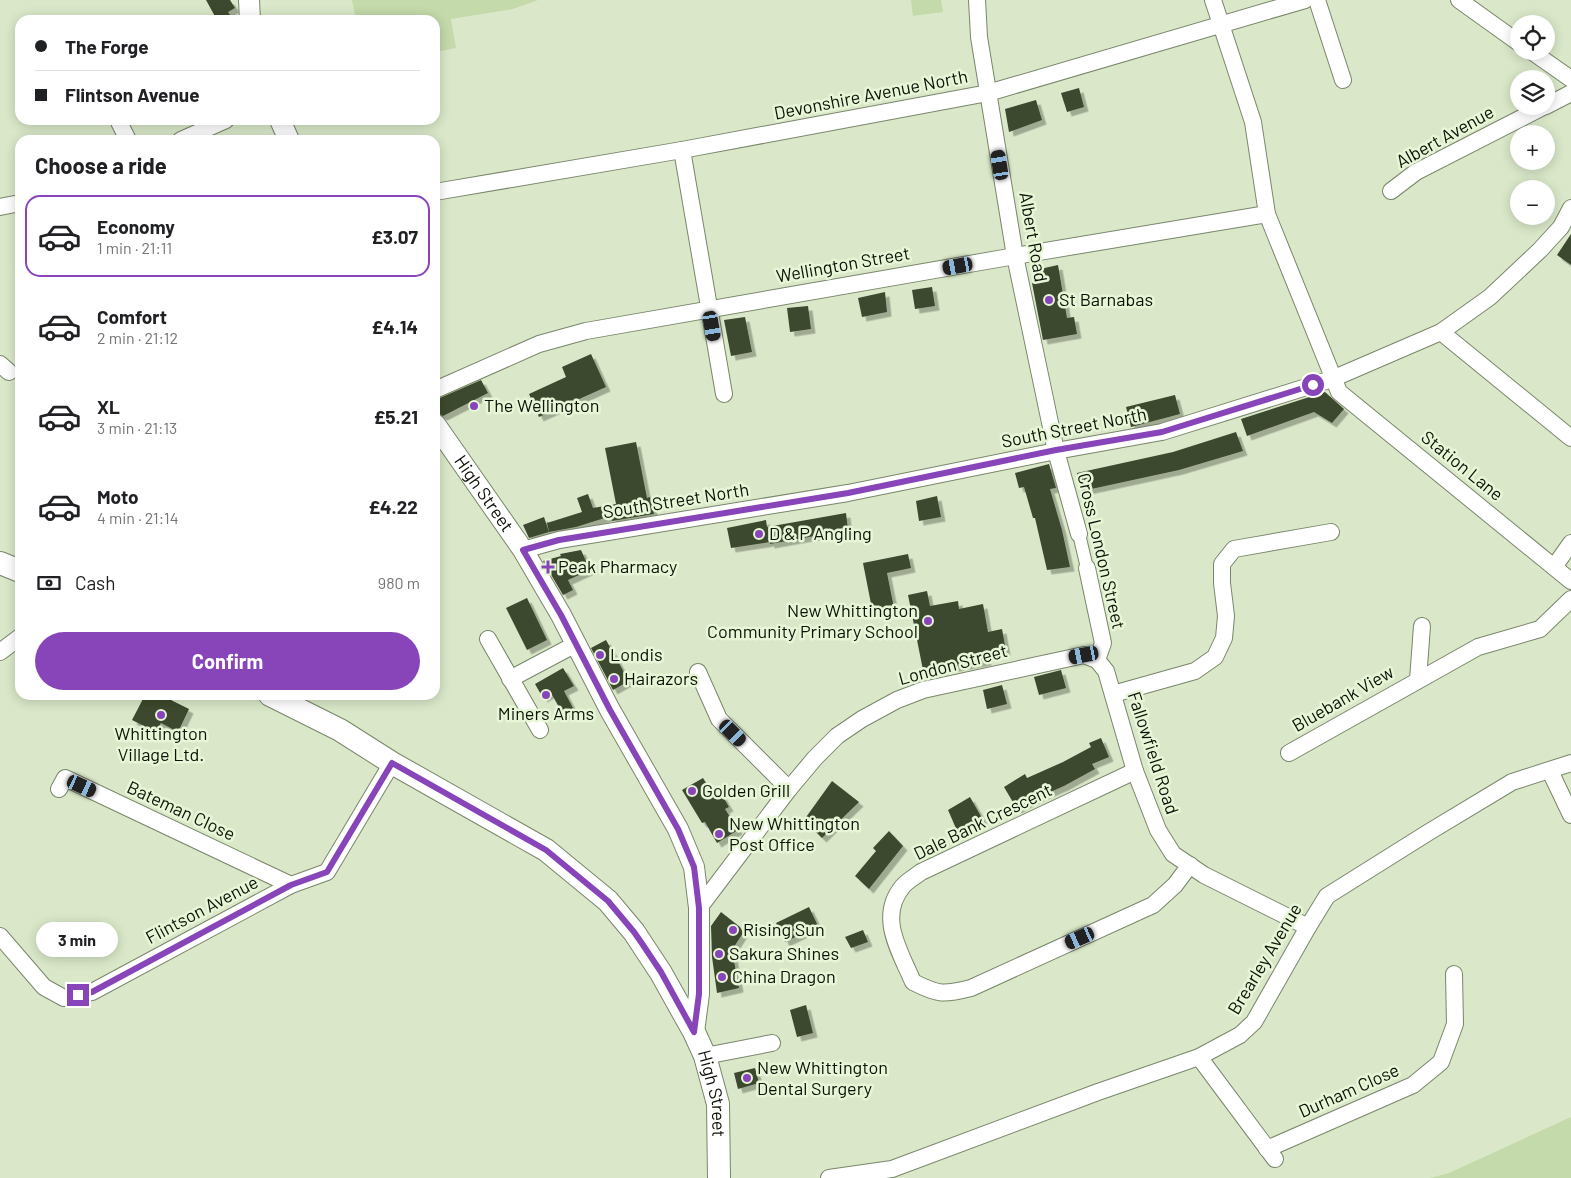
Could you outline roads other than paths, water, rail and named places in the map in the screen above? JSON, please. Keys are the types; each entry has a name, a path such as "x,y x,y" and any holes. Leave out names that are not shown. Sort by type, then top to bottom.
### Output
{"main road":[{"path":"0,563 15,570"},
{"path":"280,700 340,730 392,763 546,850 608,901 634,932 661,972 694,1032"},
{"name":"High Street","path":"694,1032 705,1056 718,1104 719,1178"}],"street":[{"path":"249,0 250,15"},
{"name":"Albert Road","path":"977,0 979,37 1015,256 1056,450"},
{"name":"Station Lane","path":"1213,0 1253,122 1267,214 1338,392 1571,581"},
{"name":"Devonshire Avenue North","path":"440,191 682,150 988,93 1305,0"},
{"path":"1317,0 1344,80"},
{"path":"1459,0 1510,37"},
{"path":"1544,60 1571,79"},
{"name":"Albert Avenue","path":"1555,101 1571,93"},
{"name":"Albert Avenue","path":"1391,191 1416,172 1528,115"},
{"path":"195,135 216,125"},
{"path":"682,150 724,394"},
{"path":"0,207 15,204"},
{"name":"South Street North","path":"523,550 559,540 848,493 1056,450 1162,432 1332,379 1441,332 1490,297 1540,250 1561,227 1571,208"},
{"name":"Wellington Street","path":"440,388 539,344 586,331 1267,214"},
{"path":"1441,332 1571,438"},
{"name":"High Street","path":"440,431 523,550 576,644 610,710 678,829 694,867 699,908 699,994 694,1032"},
{"name":"Cross London Street","path":"1056,450 1079,534 1103,643 1097,660"},
{"path":"1113,694 1195,670 1215,657 1224,638 1226,616 1222,564 1234,549 1331,532"},
{"path":"1554,567 1571,543"},
{"name":"Bluebank View","path":"1289,753 1478,647 1540,629 1571,599"},
{"name":"Bluebank View","path":"1418,680 1422,626"},
{"path":"488,639 540,730"},
{"path":"0,652 15,641"},
{"path":"510,679 576,644"},
{"name":"London Street","path":"699,908 789,789 815,758 837,736 862,719 897,700 923,690 1066,658 1084,655 1097,660"},
{"name":"Fallowfield Road","path":"1097,660 1106,671 1135,771 1158,830 1174,854 1204,875 1308,926"},
{"path":"698,672 719,719 789,789"},
{"name":"Flintson Avenue","path":"0,936 44,987 64,998 92,992 291,885 327,872 392,763"},
{"name":"Brearley Avenue","path":"829,1178 892,1169 1098,1092 1199,1057 1240,1035 1254,1022 1327,896 1428,832 1512,782 1571,763"},
{"name":"Dale Bank Crescent","path":"1135,771 922,872 903,886 891,908 892,931 913,982 931,991 948,994 971,988 1153,905 1175,885 1190,865"},
{"path":"1550,771 1571,815"},
{"name":"Bateman Close","path":"60,789 64,778 291,885"},
{"name":"Durham Close","path":"1199,1057 1271,1154 1413,1086 1441,1062 1455,1024 1454,974"},
{"path":"705,1056 772,1043"}],"place":[{"name":"St Barnabas","path":"1049,300"},
{"name":"The Wellington","path":"474,406"},
{"name":"D & P Angling","path":"759,534"},
{"name":"Peak Pharmacy","path":"548,567"},
{"name":"New Whittington Community Primary School","path":"928,621"},
{"name":"Londis","path":"600,655"},
{"name":"Hairazors","path":"614,679"},
{"name":"Miners Arms","path":"546,695"},
{"name":"Whittington Village Ltd.","path":"161,715"},
{"name":"Golden Grill","path":"692,791"},
{"name":"New Whittington Post Office","path":"719,834"},
{"name":"Rising Sun","path":"733,930"},
{"name":"Sakura Shines","path":"719,954"},
{"name":"China Dragon","path":"722,977"},
{"name":"New Whittington Dental Surgery","path":"747,1078"}]}
